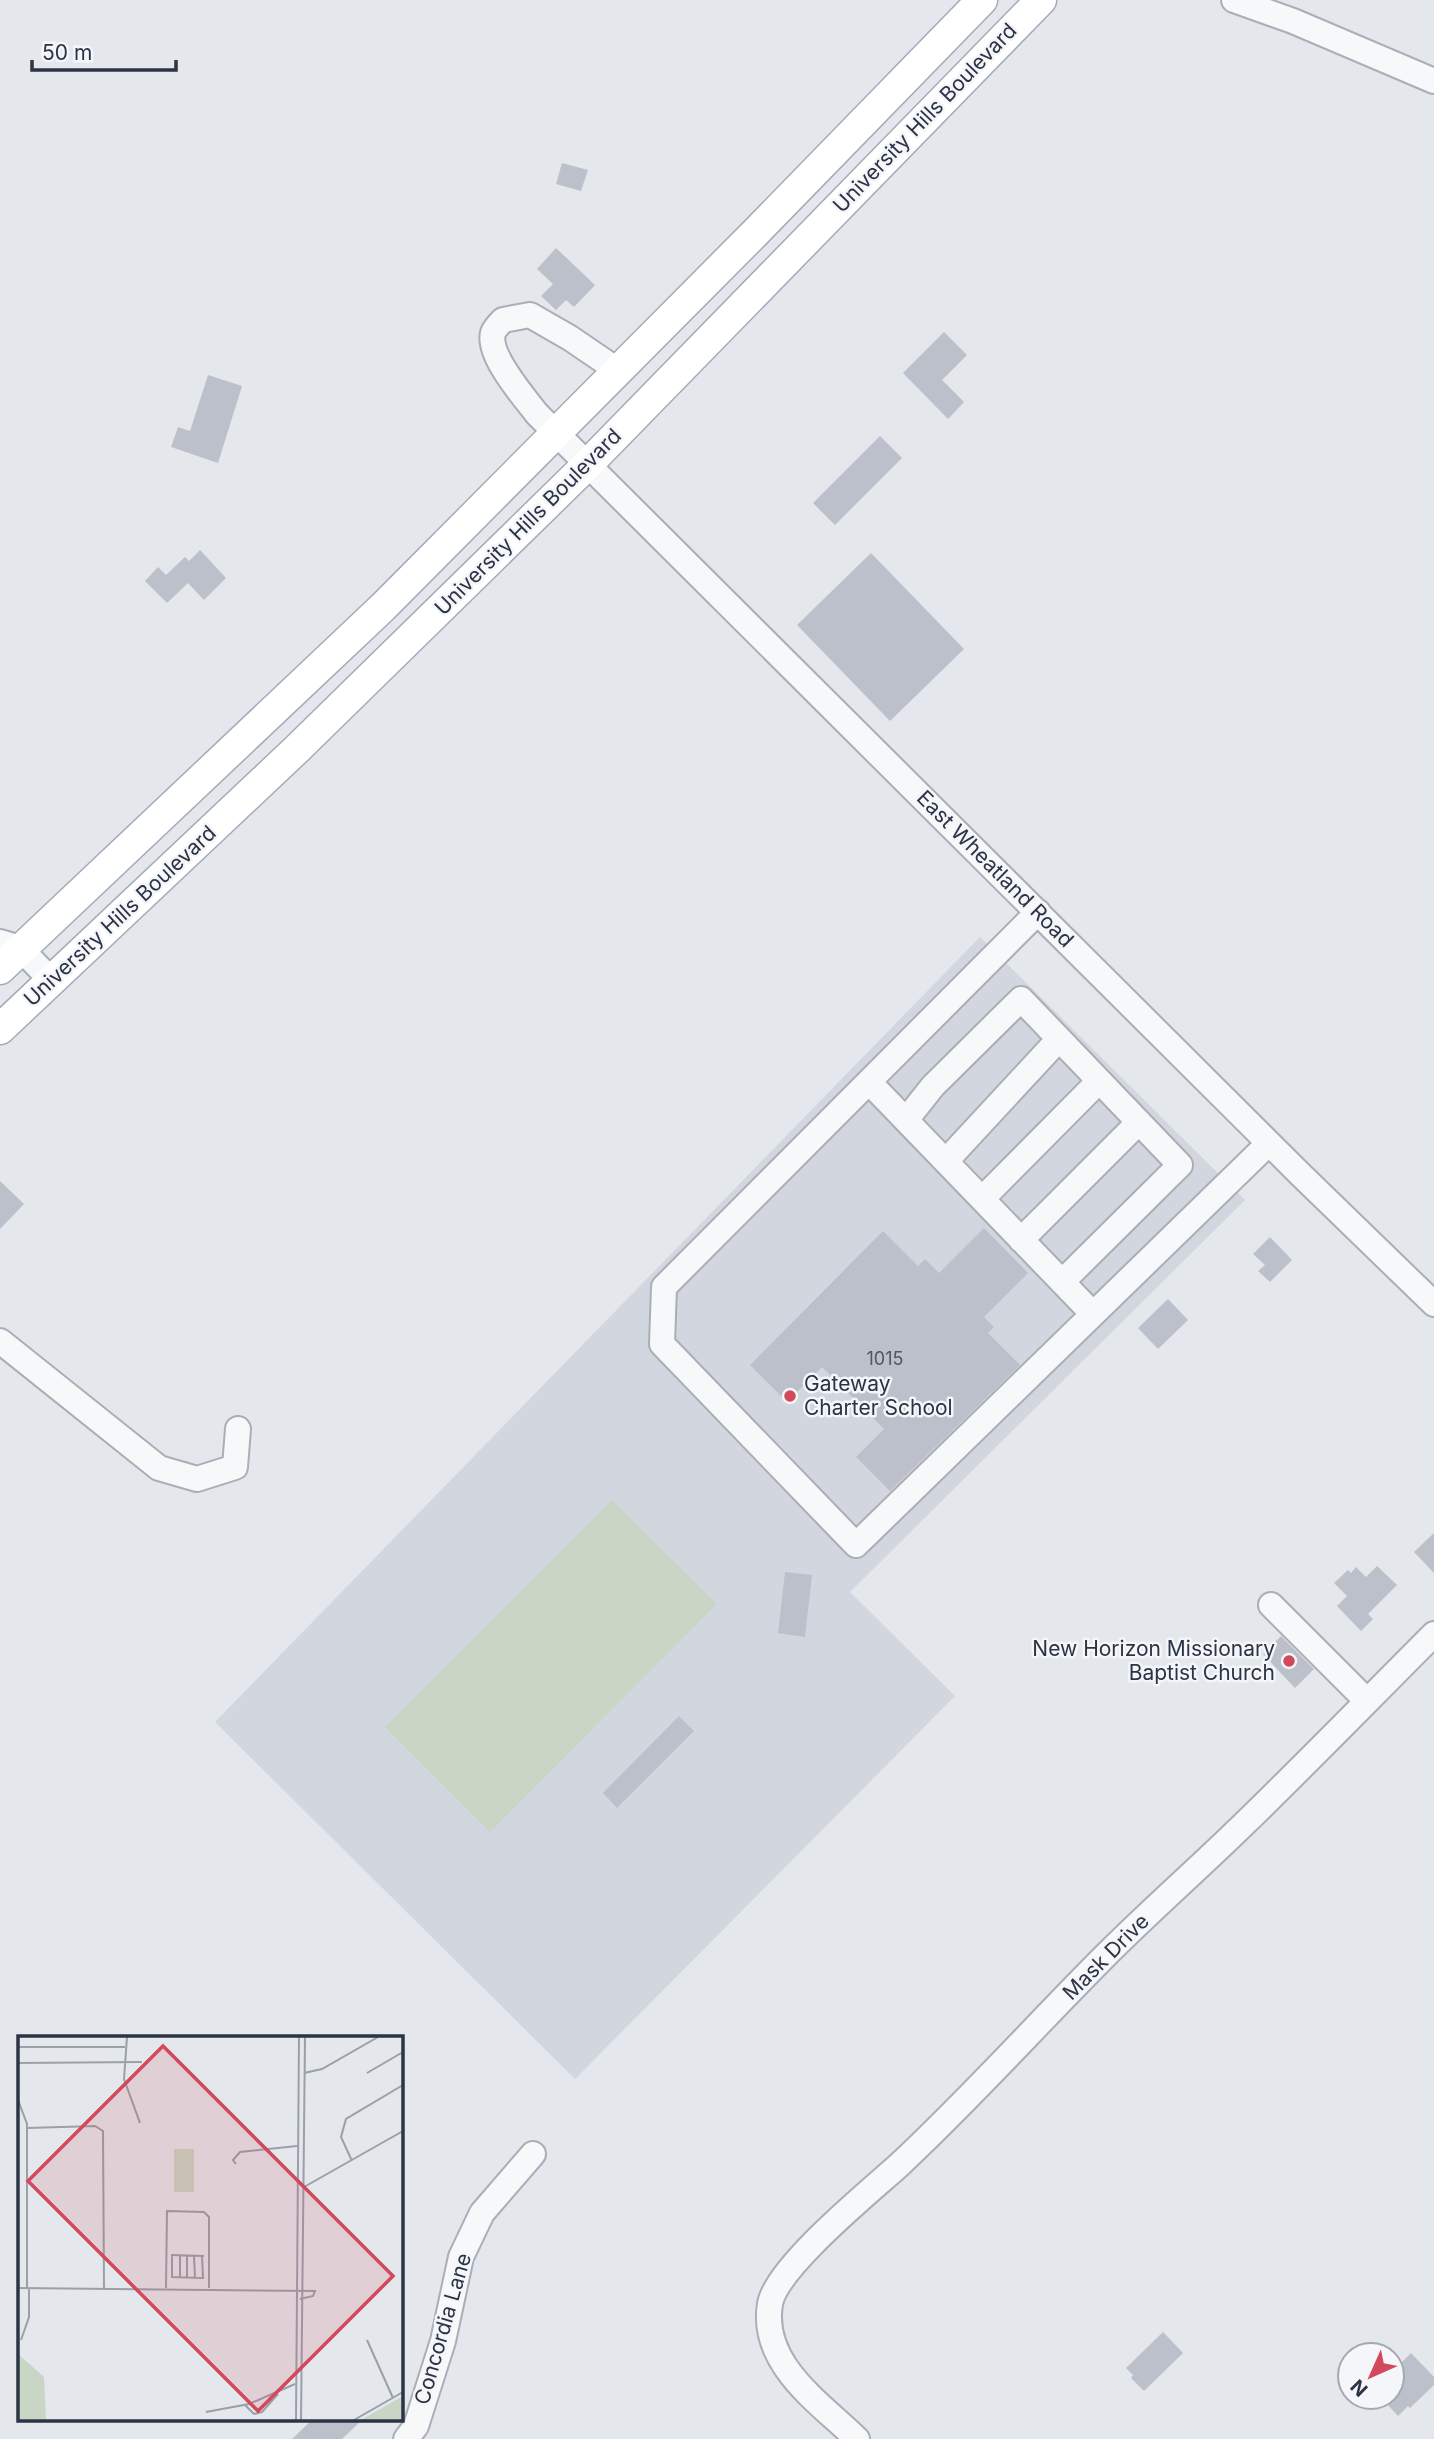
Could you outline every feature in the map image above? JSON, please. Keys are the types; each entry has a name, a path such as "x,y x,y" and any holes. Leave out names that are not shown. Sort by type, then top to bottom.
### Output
{"main road":[{"name":"University Hills Boulevard","path":"7,953 383,607 982,0"},
{"name":"University Hills Boulevard","path":"0,1029 297,749 588,464 1041,0"},
{"path":"754,234 783,264"},
{"path":"707,281 737,310"}],"street":[{"path":"1234,0 1293,20 1434,81"},
{"name":"East Wheatland Road","path":"617,370 530,315 503,320 493,333 493,346 506,371 537,414 1434,1304"},
{"path":"1038,912 664,1287 662,1344 856,1545 1269,1143"},
{"path":"7,953 51,980"},
{"path":"906,1120 933,1086 1021,999 1180,1165 1062,1282"},
{"path":"946,1161 1059,1039"},
{"path":"982,1199 1099,1081"},
{"path":"869,1082 1093,1314"},
{"path":"1021,1240 1139,1122"},
{"path":"0,1341 159,1468 197,1479 235,1466 238,1429"},
{"path":"1271,1605 1367,1701"},
{"name":"Mask Drive","path":"857,2439 789,2374 776,2352 769,2321 770,2302 780,2283 822,2236 951,2116 1106,1955 1245,1824 1434,1634"},
{"name":"Concordia Lane","path":"406,2439 415,2426 443,2341 461,2257 482,2213 533,2154"}],"shaded area":[{"name":"Gateway Charter School","path":"980,937 1245,1200 850,1592 955,1696 575,2079 215,1722"}],"green space":[{"path":"612,1500 717,1604 490,1832 385,1727"}],"building":[{"path":"562,163 588,170 581,191 556,184"},
{"path":"556,248 595,285 574,307 566,300 556,310 541,296 553,284 537,269"},
{"path":"944,332 967,355 942,380 964,402 948,419 903,373"},
{"path":"208,375 242,386 218,463 171,447 178,427 190,431"},
{"path":"880,436 902,458 835,525 813,503"},
{"path":"200,550 226,578 204,600 188,583 167,603 145,581 158,567 166,575 185,557 189,561"},
{"path":"871,553 964,649 890,721 797,625"},
{"path":"0,1181 24,1204 0,1229"},
{"path":"984,1228 1028,1273 984,1317 994,1327 988,1333 1020,1365 890,1491 856,1457 884,1429 822,1367 787,1402 750,1365 883,1231 918,1266 925,1259 939,1273"},
{"path":"1270,1237 1292,1260 1270,1282 1258,1271 1265,1265 1253,1254"},
{"path":"1168,1299 1188,1320 1158,1349 1138,1328"},
{"path":"1434,1533 1434,1573 1414,1552"},
{"path":"1377,1566 1397,1585 1368,1614 1373,1619 1361,1631 1337,1606 1347,1596 1334,1583 1348,1570 1351,1573 1356,1567 1366,1577"},
{"path":"785,1572 812,1575 805,1637 778,1633"},
{"name":"New Horizon Missionary Baptist Church","path":"1281,1636 1314,1669 1295,1688 1263,1654"},
{"path":"679,1716 694,1731 617,1808 603,1793"},
{"path":"1163,2332 1183,2353 1144,2391 1131,2378 1133,2375 1126,2368"},
{"path":"1411,2353 1434,2377 1434,2385 1410,2408 1406,2408 1406,2358"},
{"path":"310,2422 360,2422 342,2439 292,2439"}],"place":[{"name":"Gateway Charter School","path":"790,1396"},
{"name":"New Horizon Missionary Baptist Church","path":"1289,1661"}]}
